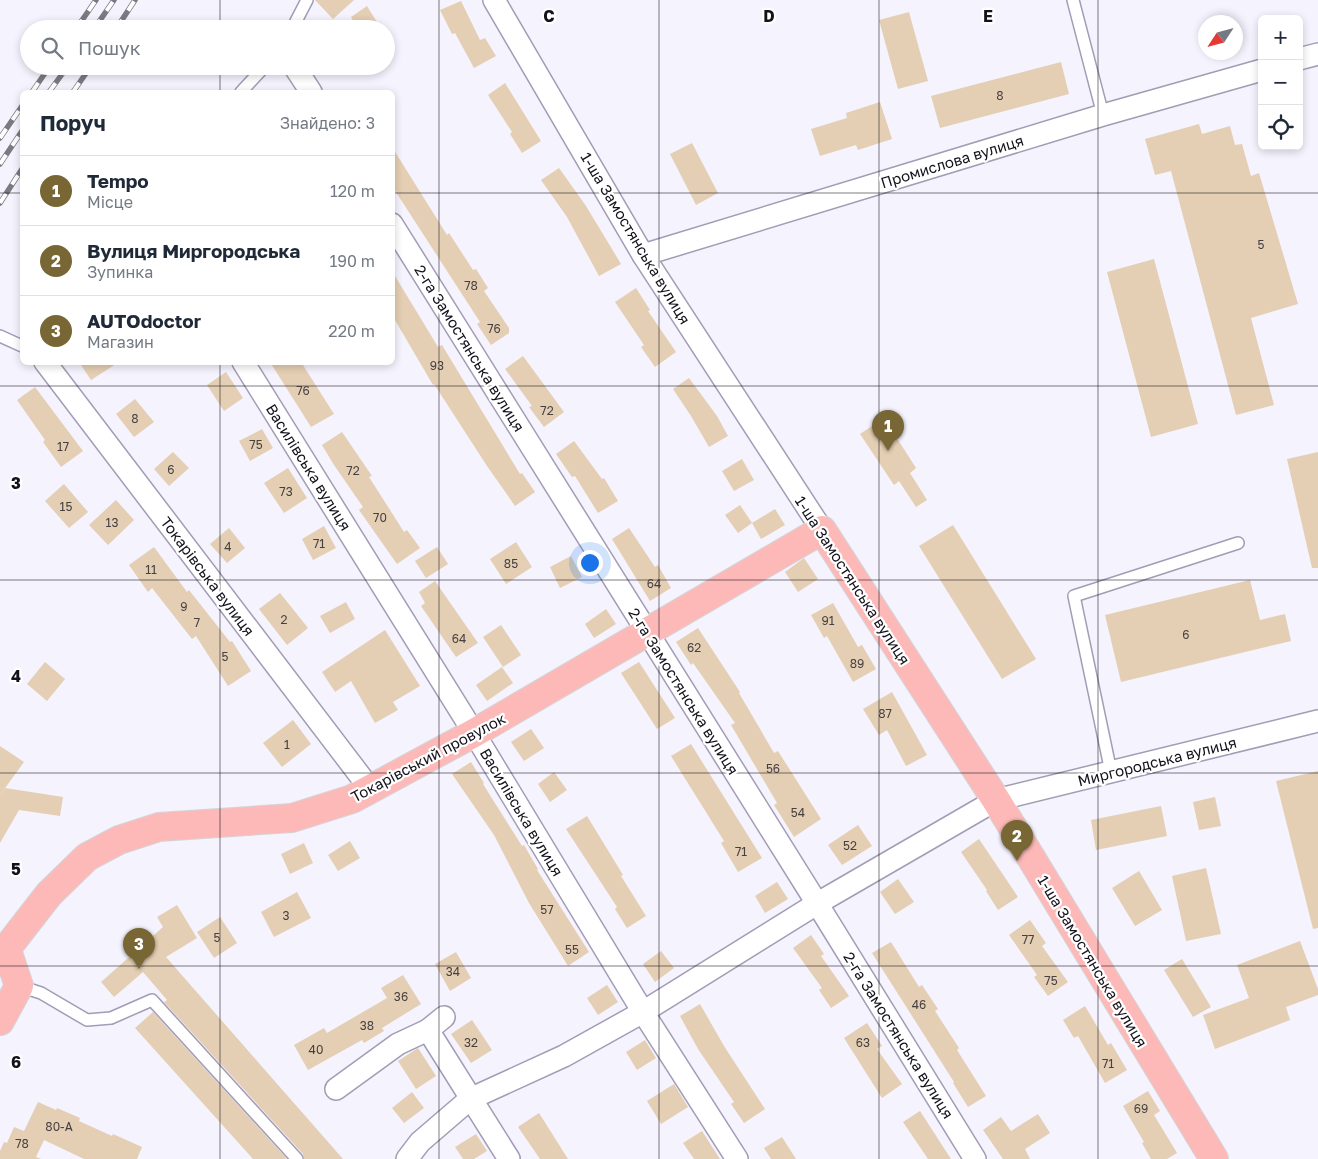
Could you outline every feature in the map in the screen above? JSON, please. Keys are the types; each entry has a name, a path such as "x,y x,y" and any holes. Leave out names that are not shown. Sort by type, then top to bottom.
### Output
{"main road":[{"name":"Токарівський провулок","path":"3,954 49,894 87,857 119,840 159,827 292,818 352,799 474,733 822,530"},
{"name":"1-ша Замостянська вулиця","path":"822,530 996,800 1214,1159"},
{"path":"0,1021 19,986 3,954"}],"street":[{"name":"1-ша Замостянська вулиця","path":"494,0 643,255 822,530"},
{"path":"1303,58 1318,54"},
{"name":"Промислова вулиця","path":"643,255 1103,115 1258,71"},
{"path":"300,75 310,90"},
{"name":"2-га Замостянська вулиця","path":"395,229 646,632 818,902 975,1159"},
{"name":"Токарівська вулиця","path":"47,365 371,790"},
{"name":"Василівська вулиця","path":"246,365 474,733 643,1012 737,1159"},
{"name":"Миргородська вулиця","path":"407,1159 420,1142 470,1099 564,1056 643,1012 818,902 996,800 1318,721"},
{"path":"336,1089 398,1044 436,1024 470,1099 509,1159"}],"lane":[{"path":"297,20 307,0"},
{"path":"1072,0 1103,115"},
{"path":"244,90 257,75"},
{"path":"0,336 20,345"},
{"path":"1111,772 1074,596 1238,543"},
{"path":"19,986 41,993 86,1020 111,1018 152,1000 297,1159"}],"building":[{"path":"315,0 354,0 333,19"},
{"path":"461,1 480,40 485,38 496,56 474,68 455,33 452,34 440,10"},
{"path":"367,6 376,20 353,20 351,17"},
{"path":"909,12 928,81 898,89 879,20"},
{"path":"1061,62 1069,94 940,128 931,96"},
{"path":"505,83 541,141 522,153 510,134 512,132 488,95"},
{"path":"880,102 892,139 858,150 856,145 820,156 811,129 847,118 846,113"},
{"path":"1199,124 1202,134 1230,126 1235,145 1242,144 1251,176 1259,173 1298,304 1251,318 1274,405 1236,415 1171,171 1155,175 1145,139"},
{"path":"692,143 718,193 696,205 670,154"},
{"path":"395,152 447,235 449,233 473,270 476,269 488,288 484,291 509,328 509,333 491,345 477,324 480,322 395,191"},
{"path":"559,168 586,206 621,264 599,276 567,217 541,180"},
{"path":"1154,259 1198,424 1151,437 1107,272"},
{"path":"395,276 438,347 442,345 520,474 522,473 535,492 515,506 433,385 395,320"},
{"path":"636,288 650,310 648,311 676,352 655,367 641,347 644,345 615,302"},
{"path":"523,356 564,412 544,427 529,407 532,406 505,369"},
{"path":"81,365 114,365 91,380"},
{"path":"272,365 303,365 334,414 311,427"},
{"path":"226,372 243,398 224,411 207,385"},
{"path":"689,378 717,416 728,436 709,447 673,389"},
{"path":"35,387 83,451 61,467 17,400"},
{"path":"135,399 154,422 134,437 116,414"},
{"path":"884,418 916,468 910,473 927,500 916,507 899,481 894,485 860,434"},
{"path":"262,429 273,448 250,461 239,441"},
{"path":"342,432 372,476 369,477 404,532 407,530 420,548 397,564 359,510 363,507 322,445"},
{"path":"574,441 602,479 604,478 618,501 598,513 575,476 572,477 556,454"},
{"path":"173,452 189,468 169,486 154,469"},
{"path":"1318,452 1318,568 1312,568 1287,459"},
{"path":"742,459 754,480 734,491 722,471"},
{"path":"288,468 307,498 284,513 264,483"},
{"path":"64,484 88,512 69,528 45,501"},
{"path":"116,500 134,520 108,545 89,525"},
{"path":"740,505 752,523 738,533 725,515"},
{"path":"775,509 785,525 761,539 752,523"},
{"path":"953,525 1036,659 1002,679 919,546"},
{"path":"324,526 336,548 313,560 302,539"},
{"path":"229,528 245,548 227,563 210,544"},
{"path":"629,528 655,567 658,565 671,588 650,601 612,539"},
{"path":"516,542 532,567 506,584 490,559"},
{"path":"154,547 187,592 189,590 230,642 232,641 251,671 228,686 196,636 192,639 152,588 148,592 129,565"},
{"path":"437,547 448,564 426,578 415,561"},
{"path":"571,556 582,577 560,588 550,567"},
{"path":"804,558 818,579 798,592 785,572"},
{"path":"1250,580 1260,620 1285,614 1291,641 1121,682 1105,615"},
{"path":"435,581 478,643 456,657 421,606 425,603 419,592"},
{"path":"280,593 308,628 287,645 259,609"},
{"path":"346,602 355,619 330,633 320,616"},
{"path":"833,603 858,647 862,645 876,669 853,682 827,636 824,638 811,615"},
{"path":"606,609 616,624 594,638 585,624"},
{"path":"501,625 521,655 503,667 483,637"},
{"path":"698,628 740,692 774,753 778,751 821,819 794,837 774,805 777,803 731,725 735,723 676,642"},
{"path":"385,630 420,686 393,702 398,710 375,723 351,681 335,692 322,672"},
{"path":"45,662 65,679 47,701 27,684"},
{"path":"639,662 675,718 657,729 621,673"},
{"path":"502,667 513,683 487,701 476,685"},
{"path":"892,692 927,755 906,766 887,730 879,735 863,709"},
{"path":"293,720 311,744 282,767 263,743"},
{"path":"531,729 544,748 524,761 511,742"},
{"path":"691,744 762,858 738,872 721,843 724,841 671,756"},
{"path":"0,746 24,762 0,795"},
{"path":"471,762 589,952 568,966 529,903 494,835 452,774"},
{"path":"1318,771 1318,928 1313,929 1276,781"},
{"path":"554,772 567,790 550,802 538,784"},
{"path":"5,788 63,797 60,816 19,810 0,843 0,795"},
{"path":"1215,797 1221,826 1199,830 1193,802"},
{"path":"1161,806 1167,836 1096,850 1091,820"},
{"path":"587,816 646,916 627,928 615,909 617,907 566,829"},
{"path":"858,825 872,846 842,865 828,845"},
{"path":"979,839 1018,897 998,910 961,852"},
{"path":"350,841 360,858 338,871 328,855"},
{"path":"304,843 313,863 290,874 281,854"},
{"path":"1206,868 1221,934 1186,941 1172,876"},
{"path":"1139,871 1162,910 1135,926 1112,888"},
{"path":"898,879 914,902 895,914 880,892"},
{"path":"777,882 788,899 765,913 755,896"},
{"path":"297,892 311,918 274,937 261,912"},
{"path":"177,905 197,938 166,957 343,1159 304,1159 303,1154 164,1002 167,1000 143,972 114,997 101,982 163,927 157,917"},
{"path":"220,917 237,943 214,958 197,932"},
{"path":"1030,920 1046,943 1042,946 1068,982 1048,996 1034,977 1037,975 1009,935"},
{"path":"811,935 824,954 821,956 849,996 831,1008 819,990 822,988 793,948"},
{"path":"1300,941 1318,989 1318,995 1286,1007 1290,1020 1215,1049 1203,1015 1249,998 1237,965"},
{"path":"891,942 919,987 922,985 938,1009 935,1011 959,1048 957,1050 986,1096 968,1107 872,953"},
{"path":"661,951 674,968 655,982 643,964"},
{"path":"456,952 471,978 450,991 435,964"},
{"path":"1182,959 1211,1007 1193,1017 1164,970"},
{"path":"403,975 421,1004 382,1028 384,1031 364,1043 362,1040 308,1070 294,1045 324,1028 327,1033 387,998 381,988"},
{"path":"607,985 618,1002 598,1015 587,998"},
{"path":"700,1004 724,1046 765,1109 744,1123 731,1104 734,1102 698,1049 680,1016"},
{"path":"1085,1006 1108,1045 1111,1043 1127,1070 1105,1083 1078,1036 1074,1038 1063,1020"},
{"path":"153,1012 287,1159 253,1159 135,1028"},
{"path":"472,1020 492,1050 471,1063 451,1034"},
{"path":"867,1023 882,1046 877,1049 902,1084 882,1098 844,1038"},
{"path":"645,1040 656,1058 637,1070 626,1052"},
{"path":"418,1048 436,1076 416,1089 398,1061"},
{"path":"674,1084 688,1107 661,1124 647,1101"},
{"path":"1148,1091 1160,1111 1154,1115 1177,1153 1167,1159 1151,1159 1142,1143 1144,1142 1123,1106"},
{"path":"412,1092 424,1108 404,1123 392,1108"},
{"path":"38,1102 56,1110 57,1108 80,1118 79,1121 142,1147 137,1159 84,1159 44,1140 36,1157 41,1159 0,1159 0,1151 4,1142 7,1143 14,1127 24,1131"},
{"path":"920,1111 951,1159 928,1159 903,1122"},
{"path":"539,1113 568,1159 540,1159 518,1127"},
{"path":"1038,1114 1050,1133 1025,1149 1030,1159 1003,1159 983,1130 1001,1117 1011,1131"},
{"path":"702,1131 720,1159 694,1159 683,1143"},
{"path":"476,1134 487,1151 474,1159 463,1159 455,1147"},
{"path":"782,1137 796,1159 771,1159 764,1148"}],"railway":[{"path":"82,20 96,0"},
{"path":"100,20 114,0"},
{"path":"122,20 135,0"},
{"path":"33,90 44,75"},
{"path":"50,90 61,75"},
{"path":"74,90 85,75"},
{"path":"0,138 20,109"},
{"path":"0,164 20,134"},
{"path":"0,203 20,172"}],"place":[{"name":"Tempo","path":"888,451"},
{"name":"Вулиця Миргородська","path":"1017,861"},
{"name":"AUTOdoctor","path":"139,969"}]}
